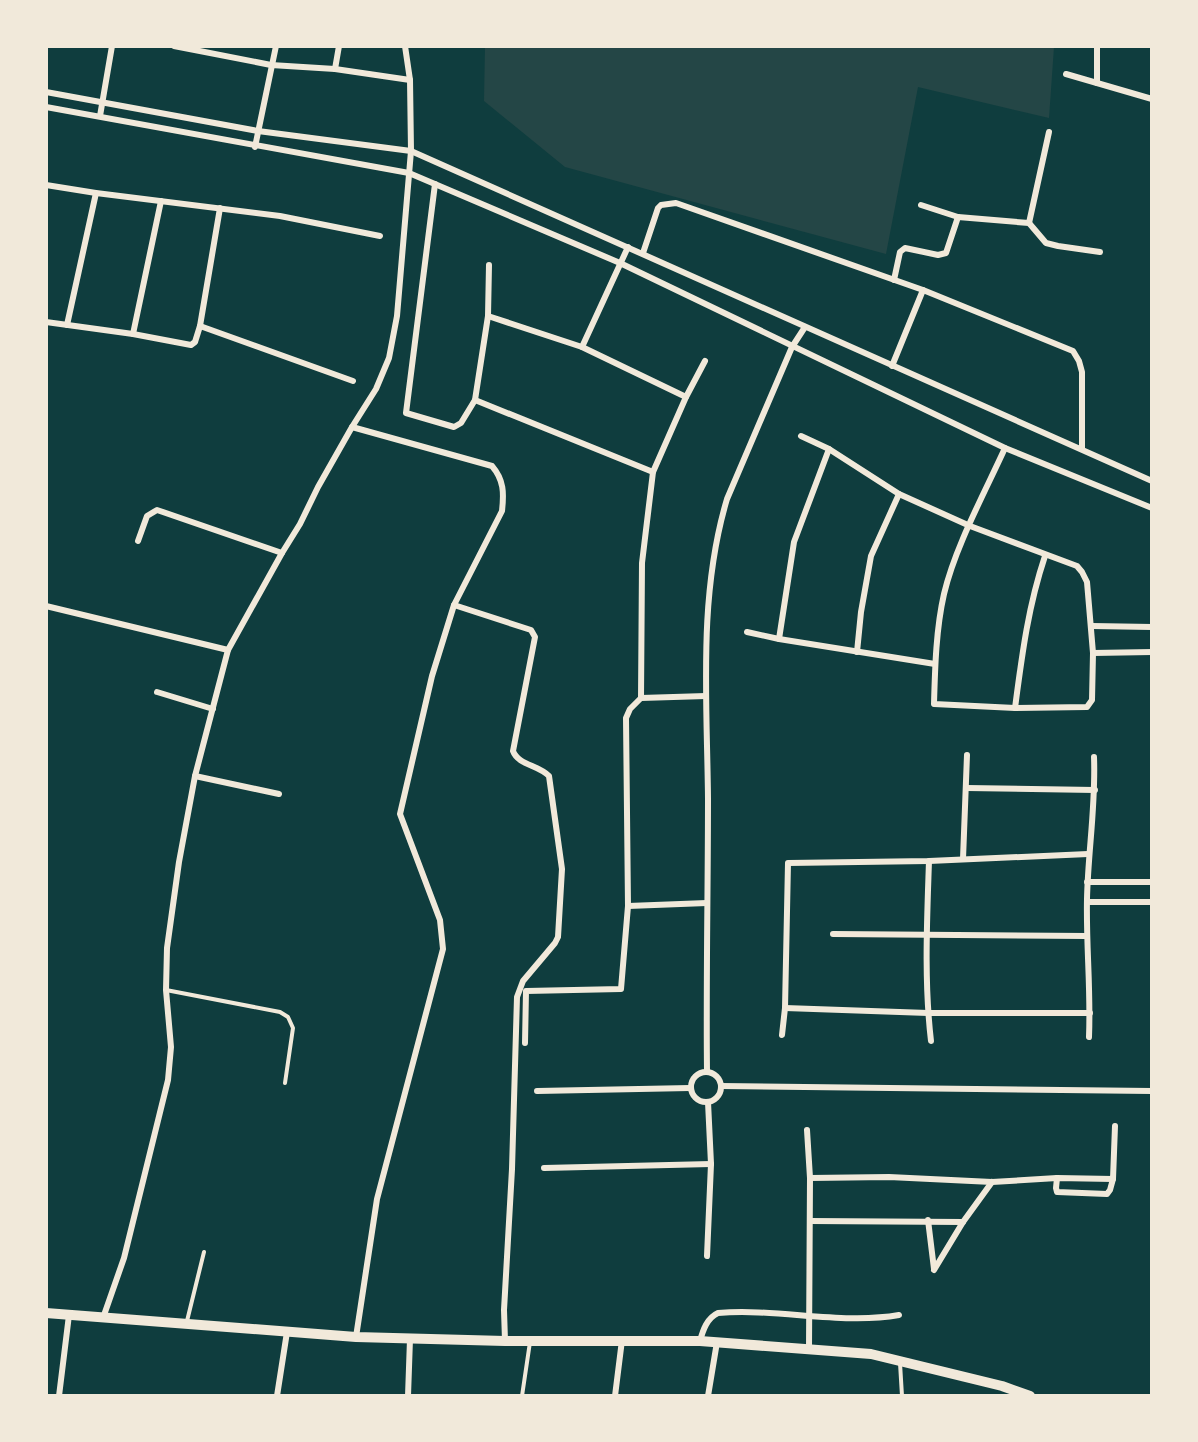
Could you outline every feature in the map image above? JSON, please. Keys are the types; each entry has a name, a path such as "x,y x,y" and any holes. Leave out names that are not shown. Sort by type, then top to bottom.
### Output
{"main road":[{"path":"46,1313 356,1337 505,1341 700,1341 871,1354 1030,1395"}],"street":[{"path":"100,116 112,46"},
{"path":"174,46 271,65 335,69 410,80"},
{"path":"255,147 276,46"},
{"path":"335,69 339,46"},
{"path":"103,1319 124,1258 168,1080 171,1047 166,990 167,948 179,862 195,776 228,650 352,427 376,389 389,358 397,316 411,151 410,80 405,46"},
{"path":"1097,46 1097,83"},
{"path":"1066,74 1152,99"},
{"path":"46,92 258,131 411,151 1152,481"},
{"path":"46,107 255,147 409,173 620,263 1005,448 1152,508"},
{"path":"1029,223 1049,132"},
{"path":"435,184 406,413 454,427 461,423 475,400 488,316 489,265"},
{"path":"46,185 280,216 380,236"},
{"path":"67,325 96,193"},
{"path":"132,334 161,201"},
{"path":"643,253 658,208 662,205 676,203 923,290 1073,351 1082,372 1082,449"},
{"path":"921,205 958,217 1029,223 1046,243 1100,252"},
{"path":"46,322 191,345 195,342 200,326 220,208"},
{"path":"894,280 900,252 905,248 938,255 946,253 958,217"},
{"path":"582,347 628,247"},
{"path":"892,366 923,290"},
{"path":"488,316 582,347 686,398"},
{"path":"200,326 353,381"},
{"path":"707,1071 705,647 708,611 720,525 740,467 792,347 805,327"},
{"path":"641,698 642,563 653,472 705,361"},
{"path":"475,400 653,472"},
{"path":"352,427 492,466 499,474 504,496 502,511 454,605 432,676 400,814 440,920 443,949 377,1199 356,1337"},
{"path":"801,436 829,449 899,494 970,526 1077,566 1087,582 1092,626 1092,700 1087,707 1015,708 934,704 935,664 944,593 955,561 970,526 1005,448"},
{"path":"779,639 794,542 829,449"},
{"path":"857,652 861,612 872,556 899,494"},
{"path":"138,541 147,516 157,510 282,553"},
{"path":"1015,708 1033,591 1046,556"},
{"path":"454,605 533,632 535,637 513,751 517,758 544,771 549,776 562,869 556,941 523,981 517,997 512,1169 504,1310 505,1341"},
{"path":"46,606 228,650"},
{"path":"1092,626 1152,627"},
{"path":"747,632 935,664"},
{"path":"1093,653 1152,652"},
{"path":"157,692 213,709"},
{"path":"525,1043 526,991 621,989 628,906 626,718 630,709 641,698 706,696"},
{"path":"963,859 967,755"},
{"path":"1089,1037 1087,882 1095,790 1094,757"},
{"path":"195,776 279,794"},
{"path":"967,788 1095,790"},
{"path":"782,1035 785,1008 788,863 928,861 1088,854"},
{"path":"928,861 928,1013 931,1041"},
{"path":"1087,882 1152,882"},
{"path":"1087,902 1152,902"},
{"path":"628,906 707,903"},
{"path":"833,934 1087,936"},
{"path":"785,1008 928,1013 1090,1013"},
{"path":"707,1071 719,1079 721,1086 717,1097 708,1102 696,1099 690,1088 695,1076 707,1071"},
{"path":"721,1086 1152,1091"},
{"path":"537,1091 690,1088"},
{"path":"707,1256 711,1164 708,1102"},
{"path":"1057,1178 1057,1191 1107,1194 1113,1179 1115,1126"},
{"path":"807,1130 810,1178 808,1314 810,1349"},
{"path":"544,1168 711,1164"},
{"path":"810,1178 889,1177 992,1182 1057,1178 1113,1179"},
{"path":"928,1220 934,1270 963,1222 992,1182"},
{"path":"810,1221 963,1222"},
{"path":"700,1341 703,1330 712,1316 718,1313 808,1314 874,1319 899,1315"},
{"path":"59,1395 69,1315"},
{"path":"277,1395 286,1332"},
{"path":"408,1395 410,1339"},
{"path":"615,1395 622,1340"},
{"path":"708,1395 717,1342"}],"lane":[{"path":"166,990 280,1012 288,1017 293,1028 285,1083"},
{"path":"186,1325 204,1252"},
{"path":"522,1395 530,1341"},
{"path":"900,1360 902,1395"}],"shaded area":[{"path":"485,47 1054,47 1049,118 918,87 886,254 565,167 484,101"}]}
